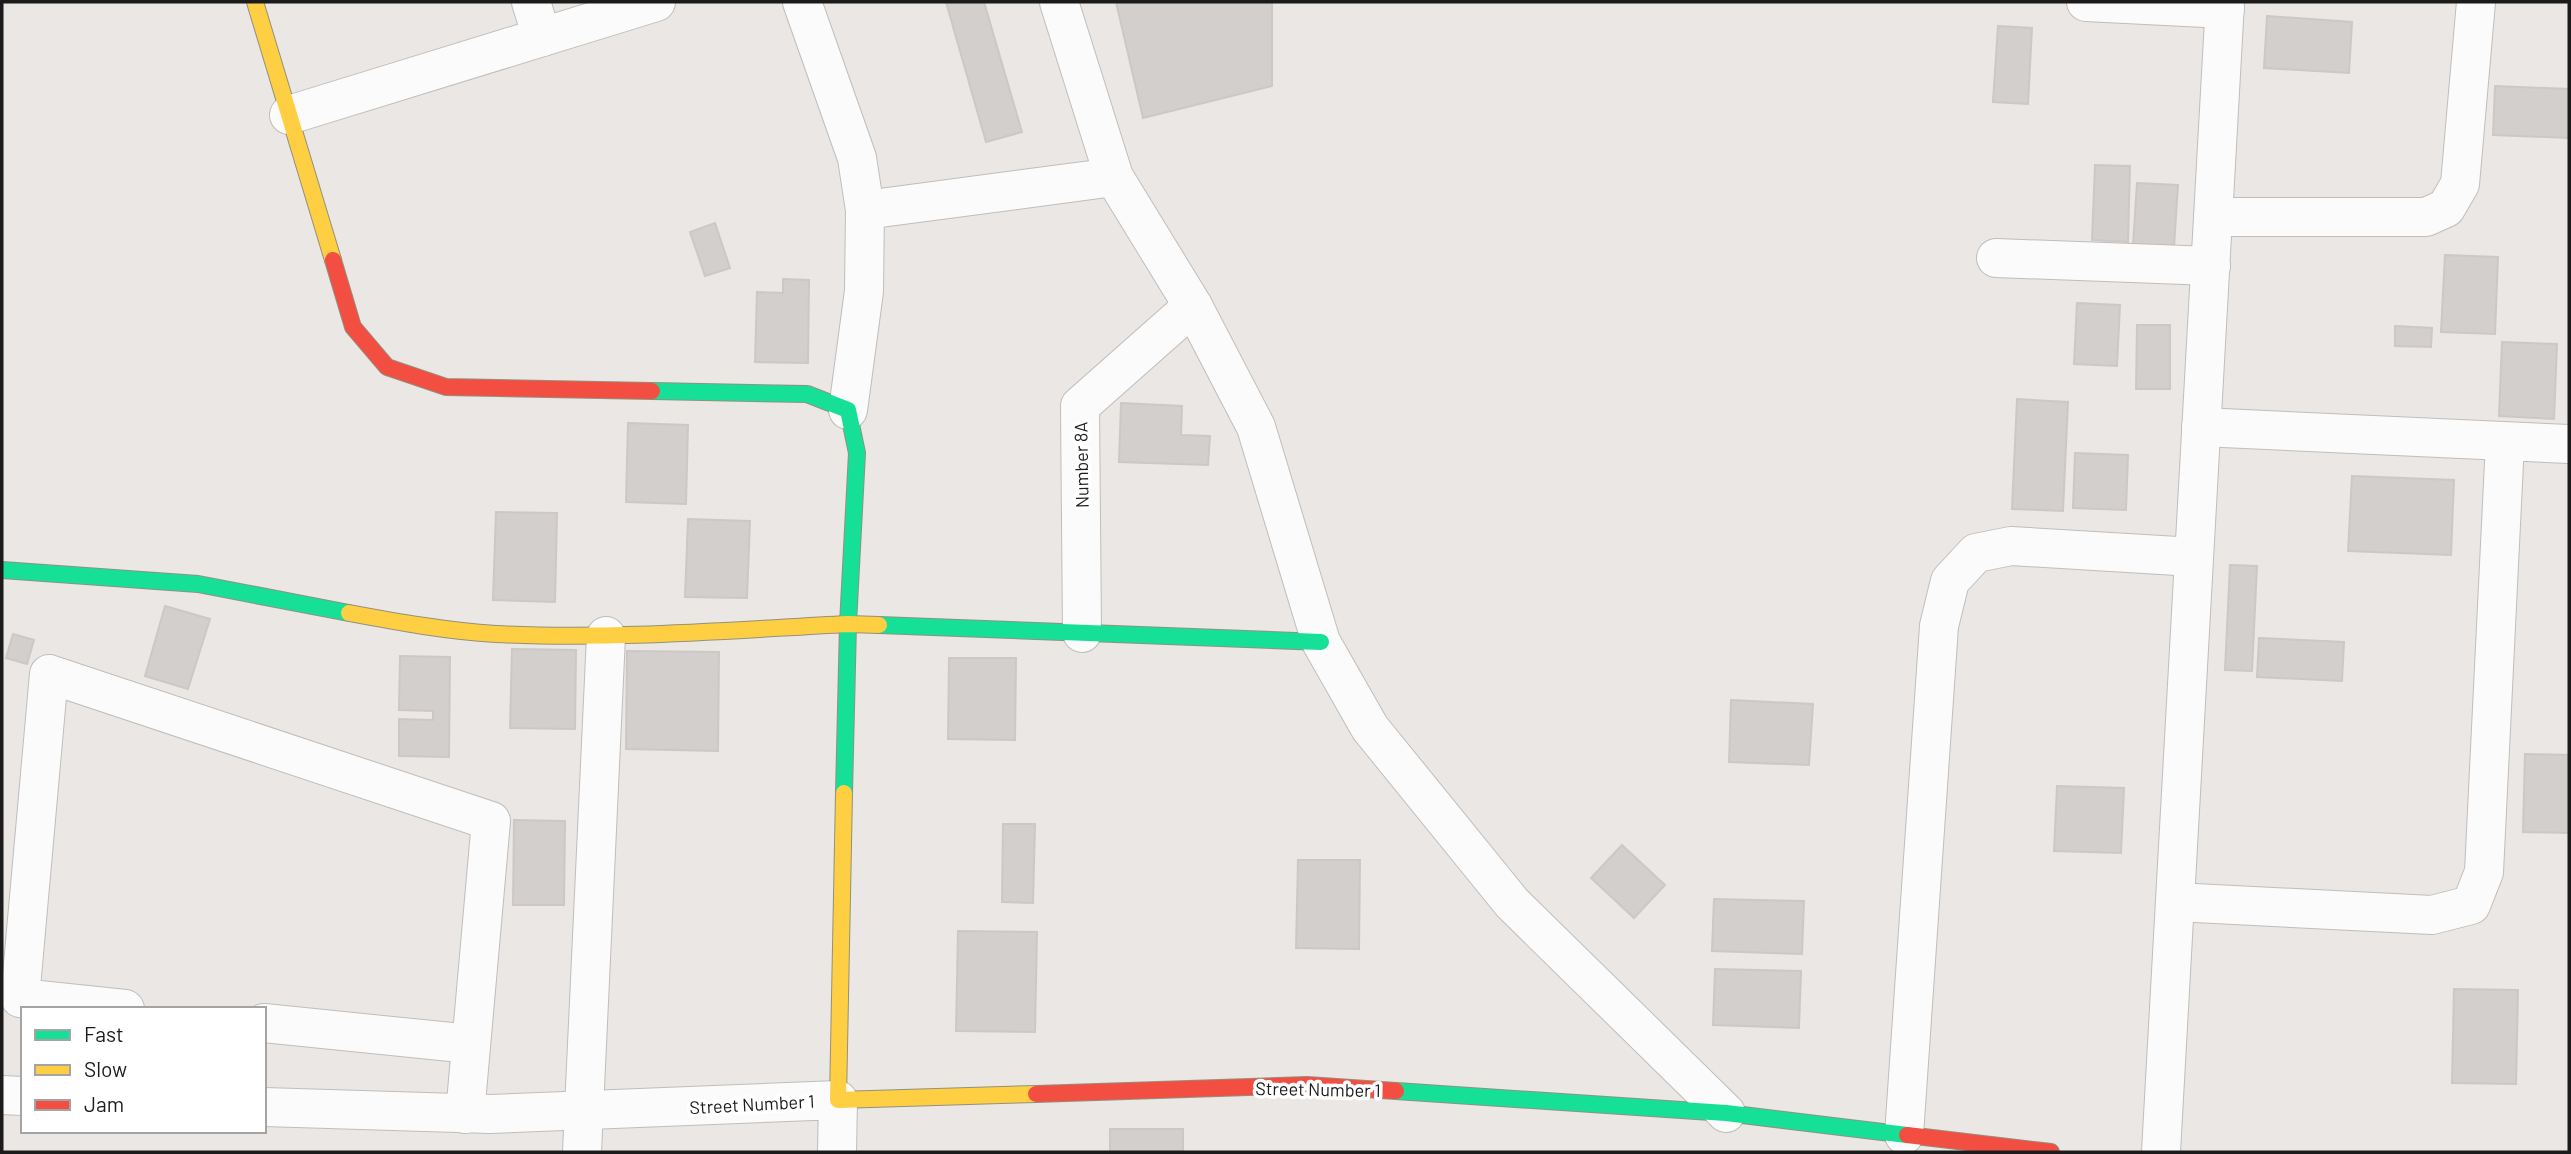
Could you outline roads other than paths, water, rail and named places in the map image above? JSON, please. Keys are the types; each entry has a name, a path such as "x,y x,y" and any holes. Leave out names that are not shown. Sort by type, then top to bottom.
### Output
{"street":[{"path":"256,2 354,327 387,367 446,387 807,394 848,410"},
{"path":"289,115 536,19 656,2"},
{"path":"802,2 857,158 865,210 864,291 848,410 857,453 848,625 837,1152"},
{"path":"1059,2 1114,177 1194,306 1256,427 1321,642 1370,728 1512,903 1726,1112"},
{"path":"2086,2 2225,5 2161,1152"},
{"path":"2213,217 2426,218 2446,208 2460,184 2476,2"},
{"path":"865,210 1114,177"},
{"path":"1996,258 2211,267"},
{"name":"Number 8A","path":"1082,633 1080,406 1194,306"},
{"path":"2201,426 2569,444"},
{"path":"2175,902 2432,915 2471,905 2484,872 2505,442"},
{"path":"1904,1135 1939,626 1950,581 1976,553 2011,546 2194,556"},
{"path":"2,570 198,584 402,622 495,634 606,636 848,625 1321,642"},
{"path":"582,1152 606,636"},
{"path":"106,1007 20,998 49,674 491,821 465,1114"},
{"path":"266,1023 471,1044"},
{"name":"Street Number 1","path":"266,1107 465,1114 583,1112 838,1100 1307,1085 1726,1112 2051,1152"},
{"path":"2,1095 21,1096"}]}
